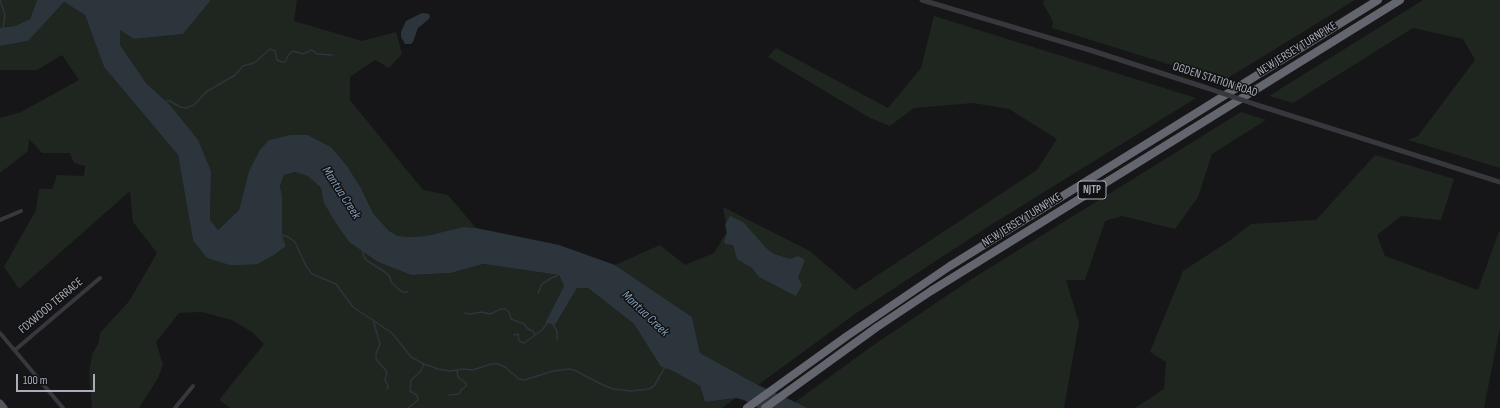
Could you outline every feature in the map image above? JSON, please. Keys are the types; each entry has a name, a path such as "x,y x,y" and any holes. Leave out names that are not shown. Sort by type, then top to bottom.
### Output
{"highway":[{"name":"NEW JERSEY TURNPIKE","path":"747,408 903,296 1378,0"},
{"name":"NEW JERSEY TURNPIKE","path":"765,408 877,327 988,255 1400,0"}],"main road":[{"path":"0,404 4,408"}],"street":[{"name":"OGDEN STATION ROAD","path":"922,0 1093,51 1500,182"},
{"path":"0,220 21,211"},
{"name":"FOXWOOD TERRACE","path":"14,350 100,278"},
{"path":"0,332 63,408"},
{"path":"175,408 193,386"}],"shaded area":[{"path":"0,0 37,0 30,19 15,26 0,28"},
{"path":"211,0 297,0 294,21 362,41 396,32 402,54 389,68 375,60 350,77 350,100 423,190 448,195 476,228 463,227 426,236 398,236 389,231 373,213 361,188 347,166 331,147 308,135 290,135 269,140 249,171 239,210 218,230 210,220 211,171 169,104 146,83 120,45 120,29 134,39 183,34"},
{"path":"1044,0 1355,0 1223,81 1052,28 1053,22 1043,3"},
{"path":"1423,0 1500,0 1500,168 1408,140 1418,136 1475,60 1463,39 1413,28 1293,103 1269,96"},
{"path":"64,2 85,15 104,67 178,155 193,240 258,264 274,255 286,246 282,235 282,196 280,186 284,175 295,172 308,175 321,189 325,203 337,225 349,242 378,262 411,275 451,273 483,264 559,275 564,286 545,323 555,325 577,288 588,288 634,324 661,367 671,370 700,386 705,402 736,398 722,408 230,408 219,400 264,344 252,332 232,320 202,312 179,313 156,342 163,365 158,378 139,408 92,408 89,372 92,355 99,342 100,333 130,300 157,253 133,222 130,191 19,289 4,267 36,210 39,189 52,189 57,175 84,176 85,166 74,163 70,153 42,153 29,139 28,151 0,173 0,118 21,112 79,80 62,55 37,70 0,70 0,46 28,41"},
{"path":"934,16 1196,98 986,228 855,314 758,385 700,353 692,317 615,265 660,245 685,265 714,253 727,231 723,207 810,251 855,290 1037,170 1057,139 1009,109 973,103 914,108 890,126 870,118 768,57 776,48 888,108 921,68"},
{"path":"1241,112 1266,120 1212,154 1198,197 1175,229 1122,216 1105,221 1085,280 1066,280 1079,323 1064,408 808,408 795,402 875,344 970,280"},
{"path":"1375,155 1454,179 1441,220 1401,216 1377,235 1385,256 1478,290 1500,231 1500,328 1484,408 1135,408 1164,389 1166,362 1150,352 1183,271 1229,241 1251,224 1316,220"}],"water":[{"name":"Mantua Creek","path":"37,0 211,0 183,34 134,39 120,30 120,45 146,83 169,104 198,140 211,171 210,220 218,230 239,210 249,171 260,150 269,140 290,135 308,135 331,147 347,166 361,188 373,213 389,231 398,236 426,236 463,227 476,228 559,245 615,265 692,317 700,353 758,385 808,408 758,408 744,400 736,398 705,402 700,386 671,370 661,367 634,324 588,288 577,288 555,325 545,323 564,286 559,275 483,264 451,273 411,275 378,262 349,242 324,203 321,188 308,176 295,172 284,175 280,186 282,196 282,235 286,246 258,264 230,265 207,258 193,240 178,155 104,67 85,15 64,2 28,41 0,46 0,28 15,26 30,19"},
{"path":"422,13 429,14 429,19 418,28 413,42 411,44 405,44 401,37 401,32 406,21"},
{"path":"730,216 743,222 767,249 774,254 790,259 798,256 804,259 798,278 802,285 796,296 759,277 752,268 737,259 733,245 725,244 724,241 727,233 725,225"}],"waterway":[{"path":"0,0 5,15 3,29"},
{"path":"166,101 170,101 180,107 186,108 194,105 206,92 235,75 243,66 254,63 270,49 275,51 277,60 282,62 285,62 289,54 293,51 303,54 312,50 317,54 332,55"},
{"path":"280,234 295,242 306,266 312,274 336,284 353,307 392,333 411,357 438,369 450,371 463,369 473,370 491,364 498,364 505,367 519,379 524,380 553,371 569,369 613,389 631,391 649,389 654,386 665,367"},
{"path":"362,249 366,260 385,272 390,277 391,282 402,292 408,292"},
{"path":"538,293 542,284 560,274"},
{"path":"465,313 471,314 481,312 490,314 501,309 505,309 509,312 511,319 524,324 535,334"},
{"path":"373,320 380,344 376,354 376,359 387,372 385,380 388,386 387,389"},
{"path":"514,335 518,334 519,341 524,343 542,330 547,323"},
{"path":"552,323 557,331 557,340"},
{"path":"408,408 418,400 417,395 410,391 411,380 421,371 424,364"},
{"path":"449,395 459,394 466,386 466,383 458,377 457,371"}]}
